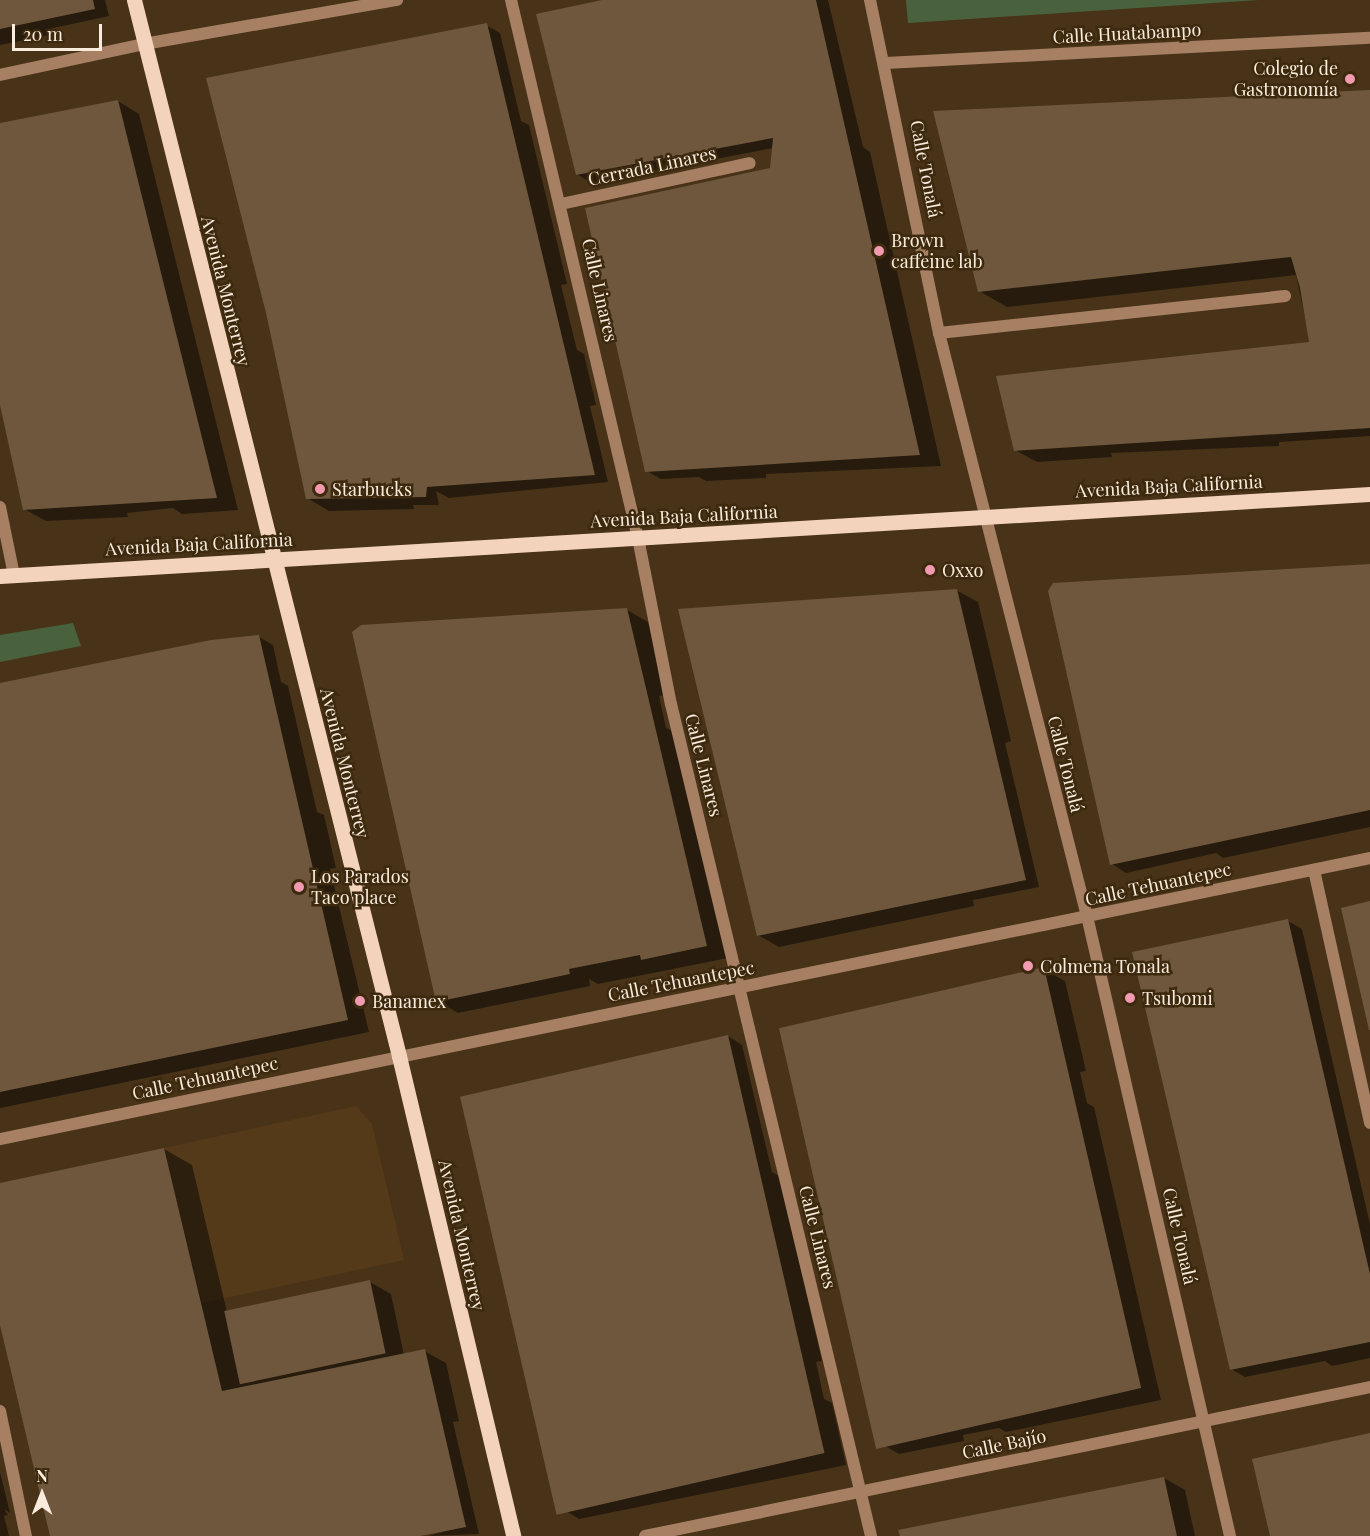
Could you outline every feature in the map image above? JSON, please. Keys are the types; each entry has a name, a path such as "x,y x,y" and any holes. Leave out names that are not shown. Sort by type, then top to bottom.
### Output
{"main road":[{"name":"Avenida Monterrey","path":"134,0 399,1056 513,1536"},
{"name":"Avenida Baja California","path":"7,575 1370,494"}],"street":[{"path":"0,75 144,44 397,0"},
{"name":"Calle Linares","path":"511,0 638,538 671,704 871,1536"},
{"name":"Calle Tonalá","path":"870,0 886,63 939,333 983,517 1086,916 1230,1536"},
{"name":"Calle Huatabampo","path":"886,63 1370,38"},
{"name":"Cerrada Linares","path":"561,204 750,163"},
{"path":"939,333 1285,296"},
{"path":"0,507 7,575"},
{"name":"Calle Tehuantepec","path":"0,1139 1370,858"},
{"path":"1314,870 1370,1123"},
{"name":"Calle Bajío","path":"645,1536 1370,1387"},
{"path":"0,1411 26,1536"}],"shaded area":[{"path":"356,1106 372,1124 404,1260 202,1303 164,1148"}],"green space":[{"path":"906,0 1259,0 908,23"},
{"path":"73,623 81,646 0,662 0,635"}],"building":[{"path":"0,0 93,0 95,9 0,29"},
{"path":"602,0 816,0 920,455 645,472 585,208 770,168 773,138 576,175 536,14"},
{"path":"487,23 595,475 427,487 426,497 306,499 266,313 206,78"},
{"path":"1370,90 1370,428 1014,451 996,376 1309,342 1300,288 1291,257 978,292 933,111"},
{"path":"118,100 217,498 23,510 0,405 0,123"},
{"path":"1370,564 1370,810 1110,865 1048,591 1053,583"},
{"path":"957,589 1026,880 757,936 678,609"},
{"path":"627,608 707,946 641,960 640,955 569,969 570,974 436,1002 352,632 361,625"},
{"path":"259,635 348,1020 0,1092 0,683 211,640"},
{"path":"1370,901 1370,1030 1369,1030 1341,908"},
{"path":"1288,919 1370,1274 1370,1342 1230,1370 1132,952"},
{"path":"1044,967 1141,1388 876,1449 779,1028"},
{"path":"728,1035 825,1453 557,1515 460,1097"},
{"path":"164,1148 222,1391 425,1349 466,1527 420,1536 50,1536 0,1325 0,1183"},
{"path":"370,1280 386,1353 240,1384 224,1311"},
{"path":"1370,1433 1370,1536 1270,1536 1252,1459"},
{"path":"1164,1477 1177,1536 900,1536 898,1530"}],"place":[{"name":"Colegio de Gastronomía","path":"1350,79"},
{"name":"Brown caffeine lab","path":"879,251"},
{"name":"Starbucks","path":"320,489"},
{"name":"Oxxo","path":"930,570"},
{"name":"Los Parados Taco place","path":"299,887"},
{"name":"Colmena Tonala","path":"1028,966"},
{"name":"Tsubomi","path":"1130,998"},
{"name":"Banamex","path":"360,1001"}]}
